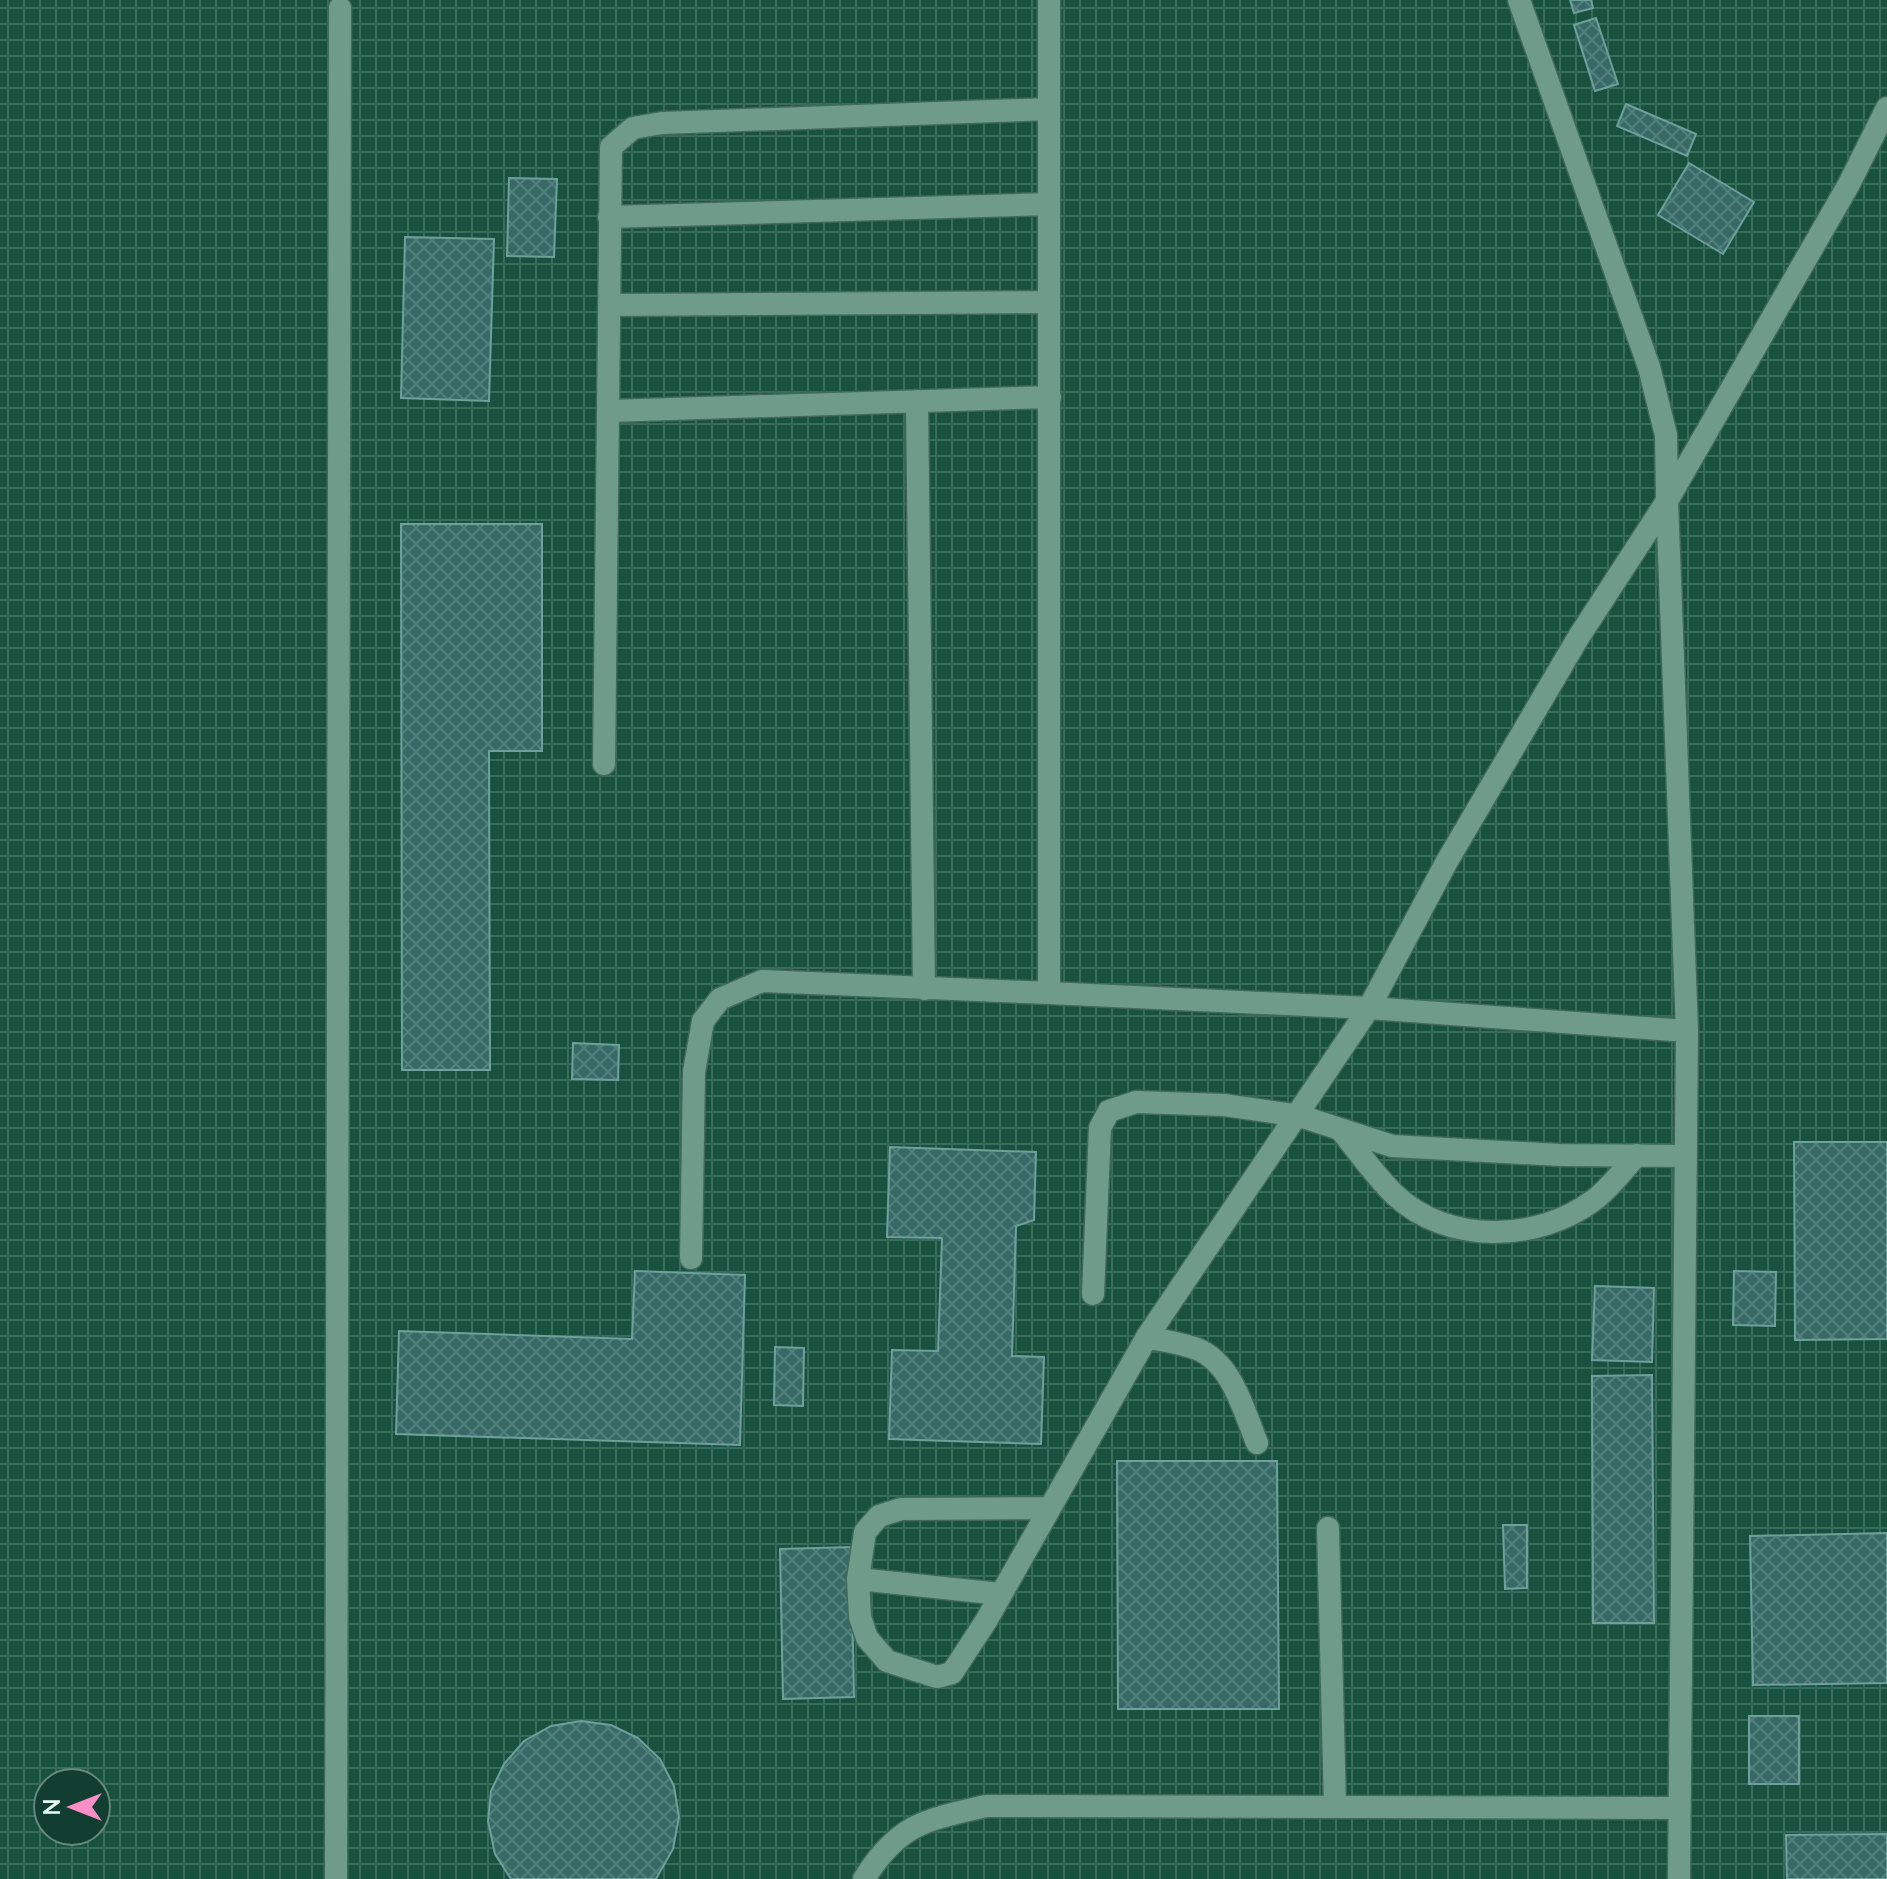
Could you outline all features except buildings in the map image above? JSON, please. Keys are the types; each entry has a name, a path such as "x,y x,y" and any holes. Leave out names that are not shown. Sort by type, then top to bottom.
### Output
{"lane":[{"path":"1049,0 1049,993"},
{"path":"1519,0 1649,367 1666,435 1687,1031 1679,1879"},
{"path":"336,1879 340,8"},
{"path":"1048,1508 901,1509 879,1516 865,1532 858,1579 860,1617 867,1638 887,1661 937,1677 952,1673 1001,1594 1147,1337 1300,1116 1369,1008 1446,863 1578,638 1667,501 1849,184 1887,108"},
{"path":"604,764 611,147 633,128 662,123 1049,109"},
{"path":"609,217 1049,204"},
{"path":"610,305 1049,302"},
{"path":"609,411 1050,397"},
{"path":"917,401 924,989"},
{"path":"691,1258 694,1072 703,1021 720,999 762,981 1369,1008 1687,1031"},
{"path":"1093,1294 1100,1128 1109,1111 1136,1102 1224,1105 1300,1116 1392,1146 1686,1156"},
{"path":"1340,1129 1396,1196 1437,1223 1493,1233 1541,1228 1594,1200 1637,1155"},
{"path":"1147,1337 1199,1349 1222,1370 1237,1393 1257,1443"},
{"path":"1328,1528 1335,1807"},
{"path":"858,1579 1001,1594"},
{"path":"864,1879 884,1848 924,1820 986,1806 1678,1808"}],"shaded area":[{"path":"0,0 1887,0 1887,1879 0,1879"}]}
